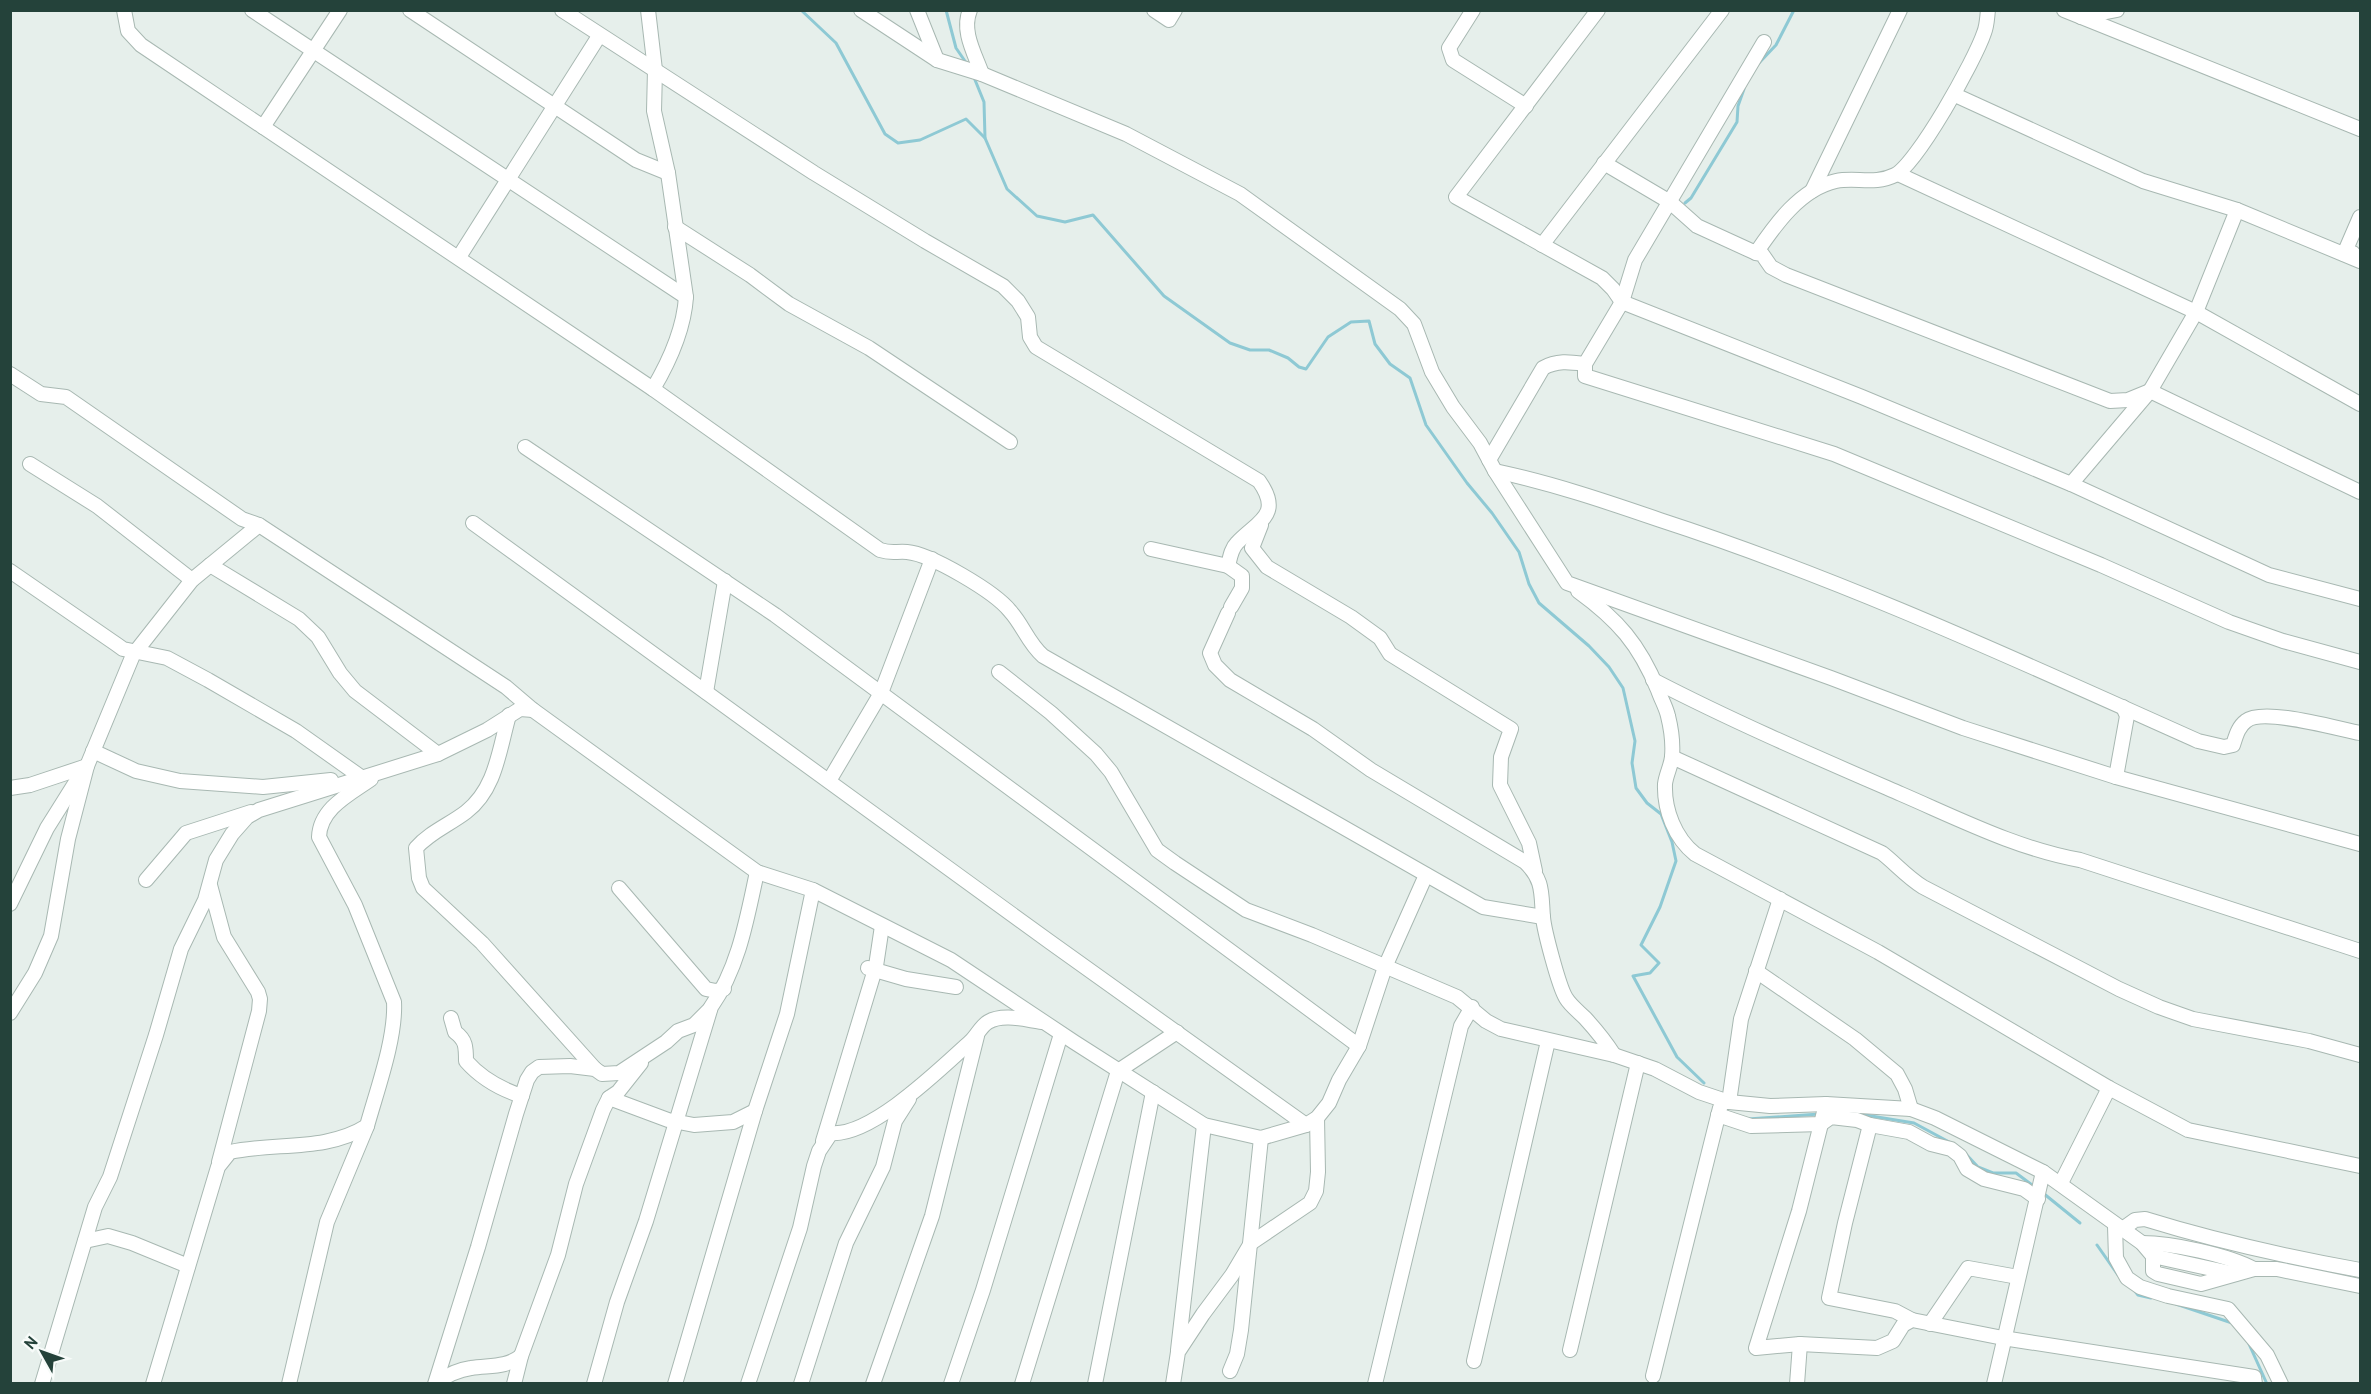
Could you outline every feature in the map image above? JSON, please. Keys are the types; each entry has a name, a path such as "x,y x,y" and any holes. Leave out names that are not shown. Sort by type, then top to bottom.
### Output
{"street":[{"path":"124,10 128,31 141,45 653,388 880,550 892,554 907,552 932,559 998,598 1011,612 1033,648 1042,656 1483,907 1543,917"},
{"path":"252,10 686,297"},
{"path":"263,127 340,10"},
{"path":"410,10 636,160 668,173"},
{"path":"562,10 814,173 1004,286 1018,301 1028,317 1030,337 1036,347 1259,481 1268,494 1270,506 1252,548 1267,567 1351,617 1380,638 1390,654 1510,729 1501,757 1500,785 1529,843 1544,902 1543,917 1566,998 1602,1036 1614,1055"},
{"path":"648,10 655,70 654,111 668,173 686,297 685,315 661,375 653,388"},
{"path":"861,10 937,60 982,74 1126,134 1240,194 1400,309 1414,324 1432,372 1480,443 1567,583 1607,612 1626,631 1641,652 1668,716 1672,757 1665,784 1668,810 1683,844 1695,854 1878,952 2109,1088 2188,1130 2361,1166"},
{"path":"916,10 937,60"},
{"path":"969,10 966,20 967,31 982,74"},
{"path":"1154,10 1169,20 1175,10"},
{"path":"1473,10 1449,48 1453,60 1526,106"},
{"path":"1598,10 1456,197 1602,278 1622,302 2071,484 2269,575 2361,599"},
{"path":"1542,245 1722,10"},
{"path":"1812,191 1900,10"},
{"path":"1756,253 1791,208 1812,191 1836,181 1874,182 1898,174 1955,95 1985,32 1988,10"},
{"path":"2064,10 2361,129"},
{"path":"2080,17 2117,10"},
{"path":"459,257 599,36"},
{"path":"1764,42 1635,261 1622,302 1585,364 1585,376 1834,454 2101,565 2229,622 2361,662"},
{"path":"1955,95 2143,181 2237,210 2361,261"},
{"path":"1604,163 1670,202 1697,226 1761,254 1771,267 1786,275 2110,401 2128,400 2150,391 2361,492"},
{"path":"1898,174 2196,312 2361,404"},
{"path":"2071,484 2150,391 2196,312 2237,210"},
{"path":"2344,254 2361,217"},
{"path":"675,226 750,275 789,304 869,348 1010,442"},
{"path":"2344,254 2361,252"},
{"path":"1492,465 1543,368 1552,363 1585,364"},
{"path":"10,374 40,394 66,397 242,519 259,525 506,687 533,710 756,872 813,890 951,960 1061,1034 1204,1125 1261,1138 1312,1121 1329,1103 1359,1047 1385,967 1426,875"},
{"path":"525,447 775,615 1359,1047"},
{"path":"30,464 97,506 192,580"},
{"path":"1492,465 1745,547 1909,612 2198,741 2224,747 2233,745 2239,728 2247,720 2257,715 2306,722 2361,734"},
{"path":"473,523 1177,1032 1312,1121 1318,1172 1316,1191 1310,1203 1251,1243 1232,1275 1178,1352"},
{"path":"1228,566 1235,544 1262,523"},
{"path":"10,1013 35,973 51,936 68,839 87,766 136,651 192,580 259,525"},
{"path":"1151,549 1228,566 1242,576 1242,588 1210,653 1215,665 1230,680 1313,729 1371,770 1525,862 1535,871"},
{"path":"829,781 881,693 932,559"},
{"path":"210,565 299,619 318,637 340,673 356,691 438,754"},
{"path":"10,571 116,644 167,658 208,680 296,731 359,776"},
{"path":"706,692 725,581"},
{"path":"1567,583 1963,728 2116,777 2361,844"},
{"path":"999,672 1051,713 1096,754 1111,772 1157,850 1246,910 1457,997 1472,1007 1486,1021 1501,1029 1614,1055 1725,1101 1770,1106 1826,1104 1911,1109 1935,1118 2043,1172 2142,1243 2153,1256 2235,1274 2254,1269 2277,1269 2361,1286"},
{"path":"1653,680 1822,760 1979,828 2051,855 2080,860 2361,951"},
{"path":"2116,777 2127,716 2123,707"},
{"path":"93,752 136,771 192,782 263,788 330,781 383,771 438,754 487,730 520,709 533,710"},
{"path":"509,715 493,775 480,801 449,824 428,835 416,848 419,878 423,888 482,943 599,1072 614,1095 676,1122 694,1125 733,1122 755,1111"},
{"path":"1672,757 1882,853 1906,876 1923,887 2159,1007 2193,1019 2309,1041 2361,1055"},
{"path":"10,788 30,785 87,766"},
{"path":"10,904 47,828 87,766"},
{"path":"289,1383 327,1222 367,1126 395,1016 394,1002 355,905 319,837 319,825 334,805 383,771"},
{"path":"146,880 186,833 359,776"},
{"path":"42,1383 95,1207 110,1177 181,949 210,885 216,860 232,834 247,818 259,810"},
{"path":"436,1383 522,1096 532,1072 539,1067 570,1066 599,1072 619,1073 678,1031 694,1024 711,1007 724,989 742,941 756,872"},
{"path":"153,1383 218,1167 259,1011 260,999 224,937 210,885"},
{"path":"619,888 706,989 716,991 724,989"},
{"path":"675,1383 755,1111 787,1014 813,890"},
{"path":"1653,1376 1718,1115 1725,1101 1741,1019 1780,900"},
{"path":"748,1383 800,1228 814,1166 872,969 882,926"},
{"path":"872,969 906,979 956,987"},
{"path":"1756,971 1855,1039 1897,1074 1905,1089 1911,1109"},
{"path":"594,1383 617,1302 646,1221 711,1007"},
{"path":"1375,1383 1461,1026 1472,1007"},
{"path":"451,1018 455,1032 466,1046 466,1061 475,1071 503,1090 522,1096"},
{"path":"801,1383 846,1243 883,1167 895,1121 905,1103 977,1036 987,1022 1001,1018 1044,1022"},
{"path":"1022,1383 1118,1071 1177,1032"},
{"path":"951,1383 983,1290 1061,1034"},
{"path":"873,1383 932,1216 977,1036"},
{"path":"1474,1361 1548,1041"},
{"path":"514,1383 521,1356 558,1256 576,1184 614,1095 650,1051"},
{"path":"1570,1350 1638,1063"},
{"path":"819,1151 831,1133 842,1134 871,1120 920,1087"},
{"path":"2061,1183 2109,1088"},
{"path":"1095,1383 1153,1092"},
{"path":"1826,1104 1799,1211 1756,1348 1800,1344 1877,1348 1893,1341 1903,1325 1912,1320"},
{"path":"1718,1115 1750,1126 1821,1124 1831,1117 1857,1120 1870,1125 1909,1132 1931,1144 1951,1149 1960,1156 1967,1169 1984,1179 2024,1189 2038,1200"},
{"path":"1173,1383 1204,1125"},
{"path":"1870,1125 1829,1298 1895,1311 1912,1320 1930,1324 2003,1338 2253,1377 2255,1383"},
{"path":"218,1167 230,1152 322,1143 343,1138 367,1126"},
{"path":"1230,1371 1237,1354 1241,1330 1261,1138"},
{"path":"1994,1383 2043,1172"},
{"path":"2118,1228 2135,1220 2145,1220 2279,1254 2361,1270"},
{"path":"2118,1228 2116,1258 2127,1278 2140,1287 2168,1296 2228,1309 2262,1348 2281,1383"},
{"path":"85,1241 108,1236 132,1243 188,1266"},
{"path":"2142,1243 2157,1243 2238,1260 2254,1269"},
{"path":"2277,1269 2279,1254"},
{"path":"1930,1324 1968,1268 2018,1277"},
{"path":"1797,1383 1800,1344"},
{"path":"436,1383 450,1373 470,1368 511,1364 521,1356"}],"waterway":[{"path":"801,10 836,43 885,134 898,143 920,140 966,119 985,138 1007,189 1037,216 1065,222 1093,215 1164,296 1230,343 1250,350 1269,350 1306,369 1328,337 1351,322 1369,321 1375,344 1390,364 1410,378 1426,425 1519,552 1529,584 1539,603 1589,646 1609,667 1623,688 1635,741 1632,763 1636,788 1647,803 1661,814 1672,842 1676,861 1660,907 1641,945 1659,963 1650,973 1633,976 1677,1057 1704,1083"},
{"path":"946,10 956,48 967,64"},
{"path":"1759,63 1776,45 1794,10"},
{"path":"973,75 984,102 985,138"},
{"path":"1685,203 1691,198 1737,122 1738,106 1744,89"},
{"path":"1748,1119 1819,1114"},
{"path":"1859,1114 1914,1123 1951,1143"},
{"path":"1964,1152 1978,1167 1993,1173 2016,1173 2035,1187"},
{"path":"2043,1193 2080,1223"},
{"path":"2097,1245 2118,1275"},
{"path":"2134,1290 2138,1295 2151,1298"},
{"path":"2176,1304 2232,1323"},
{"path":"2249,1344 2267,1384"}]}
